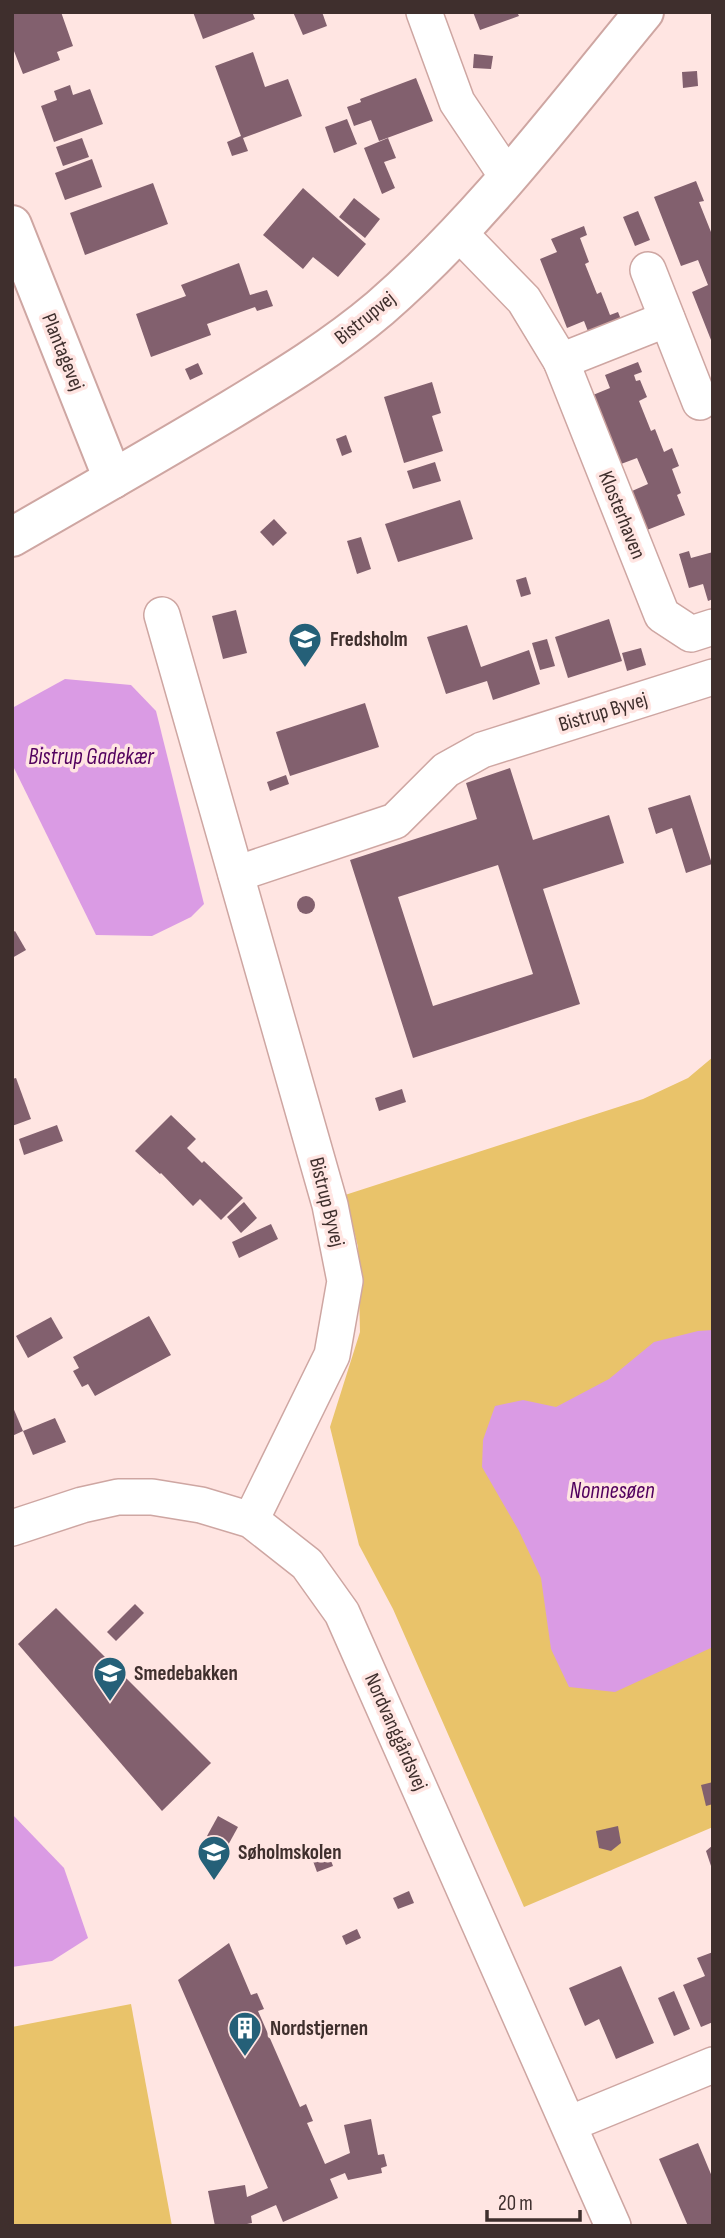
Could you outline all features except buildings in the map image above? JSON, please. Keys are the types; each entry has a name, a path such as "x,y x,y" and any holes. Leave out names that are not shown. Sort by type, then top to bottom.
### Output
{"main road":[{"name":"Bistrupvej","path":"12,537 313,360 379,309 459,233 508,178 644,12"},
{"name":"Plantagevej","path":"12,225 113,478"}],"street":[{"path":"424,12 457,102 508,178"},
{"name":"Klosterhaven","path":"459,233 524,300 561,361 662,615 691,634 713,627"},
{"path":"648,270 700,402"},
{"path":"561,361 667,320"},
{"name":"Bistrup Byvej","path":"162,615 330,1205 345,1281 332,1355 251,1520"},
{"name":"Bistrup Byvej","path":"236,874 395,821 446,770 482,750 713,677"},
{"name":"Nordvanggårdsvej","path":"12,1528 82,1505 118,1497 152,1497 201,1505 251,1520 307,1564 342,1614 569,2124 599,2216"},
{"path":"569,2124 713,2065"}],"shaded area":[{"path":"713,1057 713,1827 524,1907 393,1609 359,1545 330,1427 360,1332 358,1247 345,1195 643,1099 688,1078"},
{"path":"131,2004 172,2226 12,2226 12,2027"}],"water":[{"name":"Bistrup Gadekær","path":"65,679 131,685 156,711 204,904 191,917 152,936 96,935 12,764 14,707"},
{"name":"Nonnesøen","path":"713,1330 713,1647 615,1692 569,1687 551,1649 541,1578 519,1531 482,1467 483,1440 495,1406 523,1400 556,1407 609,1379 654,1342"},
{"path":"12,1814 64,1868 88,1938 52,1961 12,1967"}],"place":[{"name":"Fredsholm","path":"305,669"},
{"name":"Smedebakken","path":"110,1703"},
{"name":"Søholmskolen","path":"214,1882"},
{"name":"Nordstjernen","path":"245,2058"}]}
